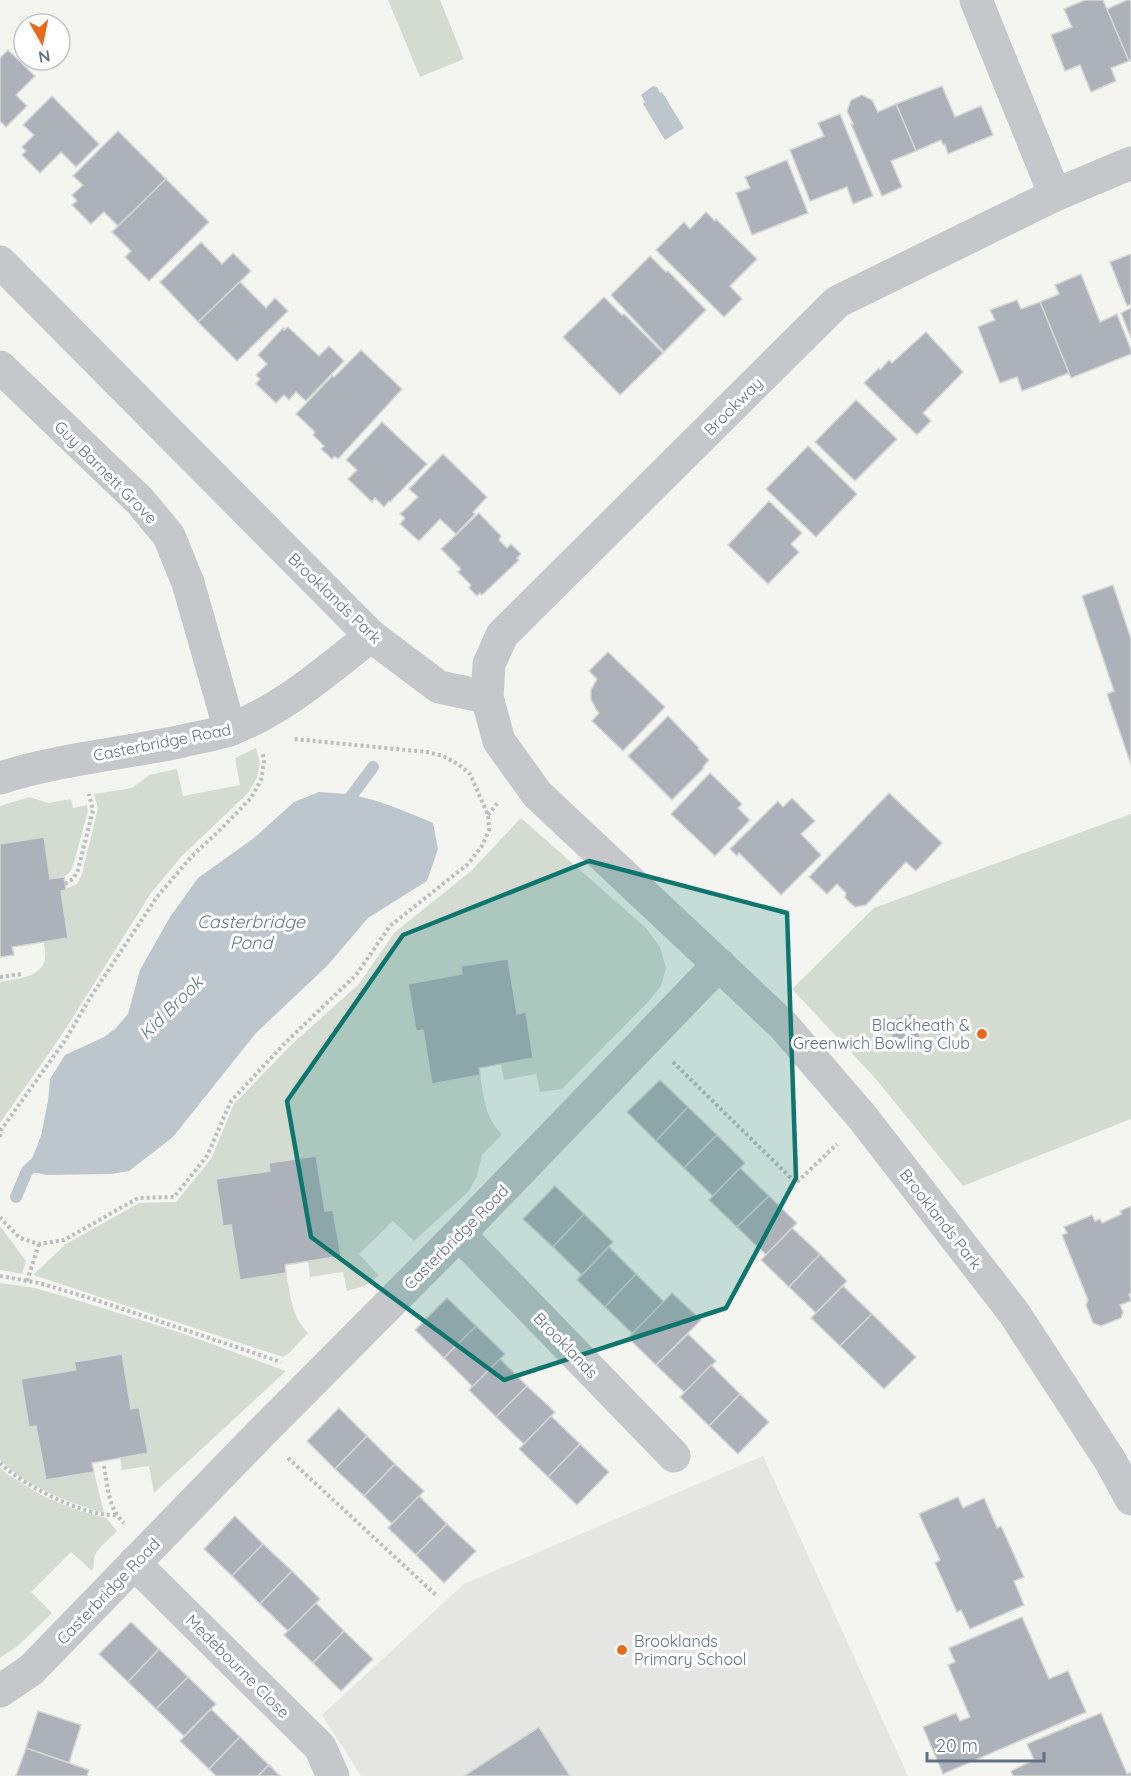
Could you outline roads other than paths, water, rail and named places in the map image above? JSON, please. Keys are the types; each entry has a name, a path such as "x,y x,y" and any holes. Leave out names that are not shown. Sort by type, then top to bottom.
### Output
{"street":[{"path":"976,0 1055,195"},
{"name":"Brookway","path":"487,697 489,664 502,635 837,302 1055,195 1131,163"},
{"name":"Brooklands Park","path":"0,262 371,636 439,687 487,697 499,741 537,794 783,1026 863,1118 1014,1313 1111,1462 1131,1499"},
{"name":"Guy Barnett Grove","path":"0,367 140,501 169,536 188,584 230,730"},
{"name":"Casterbridge Road","path":"0,778 86,757 164,745 230,730 270,712 371,636"},
{"name":"Casterbridge Road","path":"0,1691 31,1670 261,1433 459,1234 719,964"},
{"name":"Brooklands","path":"459,1234 674,1456"},
{"name":"Medebourne Close","path":"142,1555 320,1747 333,1776"}],"water":[{"path":"653,86 657,87 660,93 662,92 684,128 665,140 643,104 645,102 641,95"},
{"name":"Casterbridge Pond","path":"319,792 348,794 373,800 433,823 438,849 427,881 368,918 327,966 256,1033 173,1137 129,1171 111,1174 47,1175 27,1171 41,1136 50,1079 65,1055 104,1037 116,1028 128,1014 140,970 170,917 198,878 254,838 294,802"}],"waterway":[{"name":"Kid Brook","path":"344,806 373,767"},
{"name":"Kid Brook","path":"16,1197 27,1171 38,1161"}],"place":[{"name":"Blackheath & Greenwich Bowling Club","path":"982,1034"},
{"name":"Brooklands Primary School","path":"622,1650"}]}
